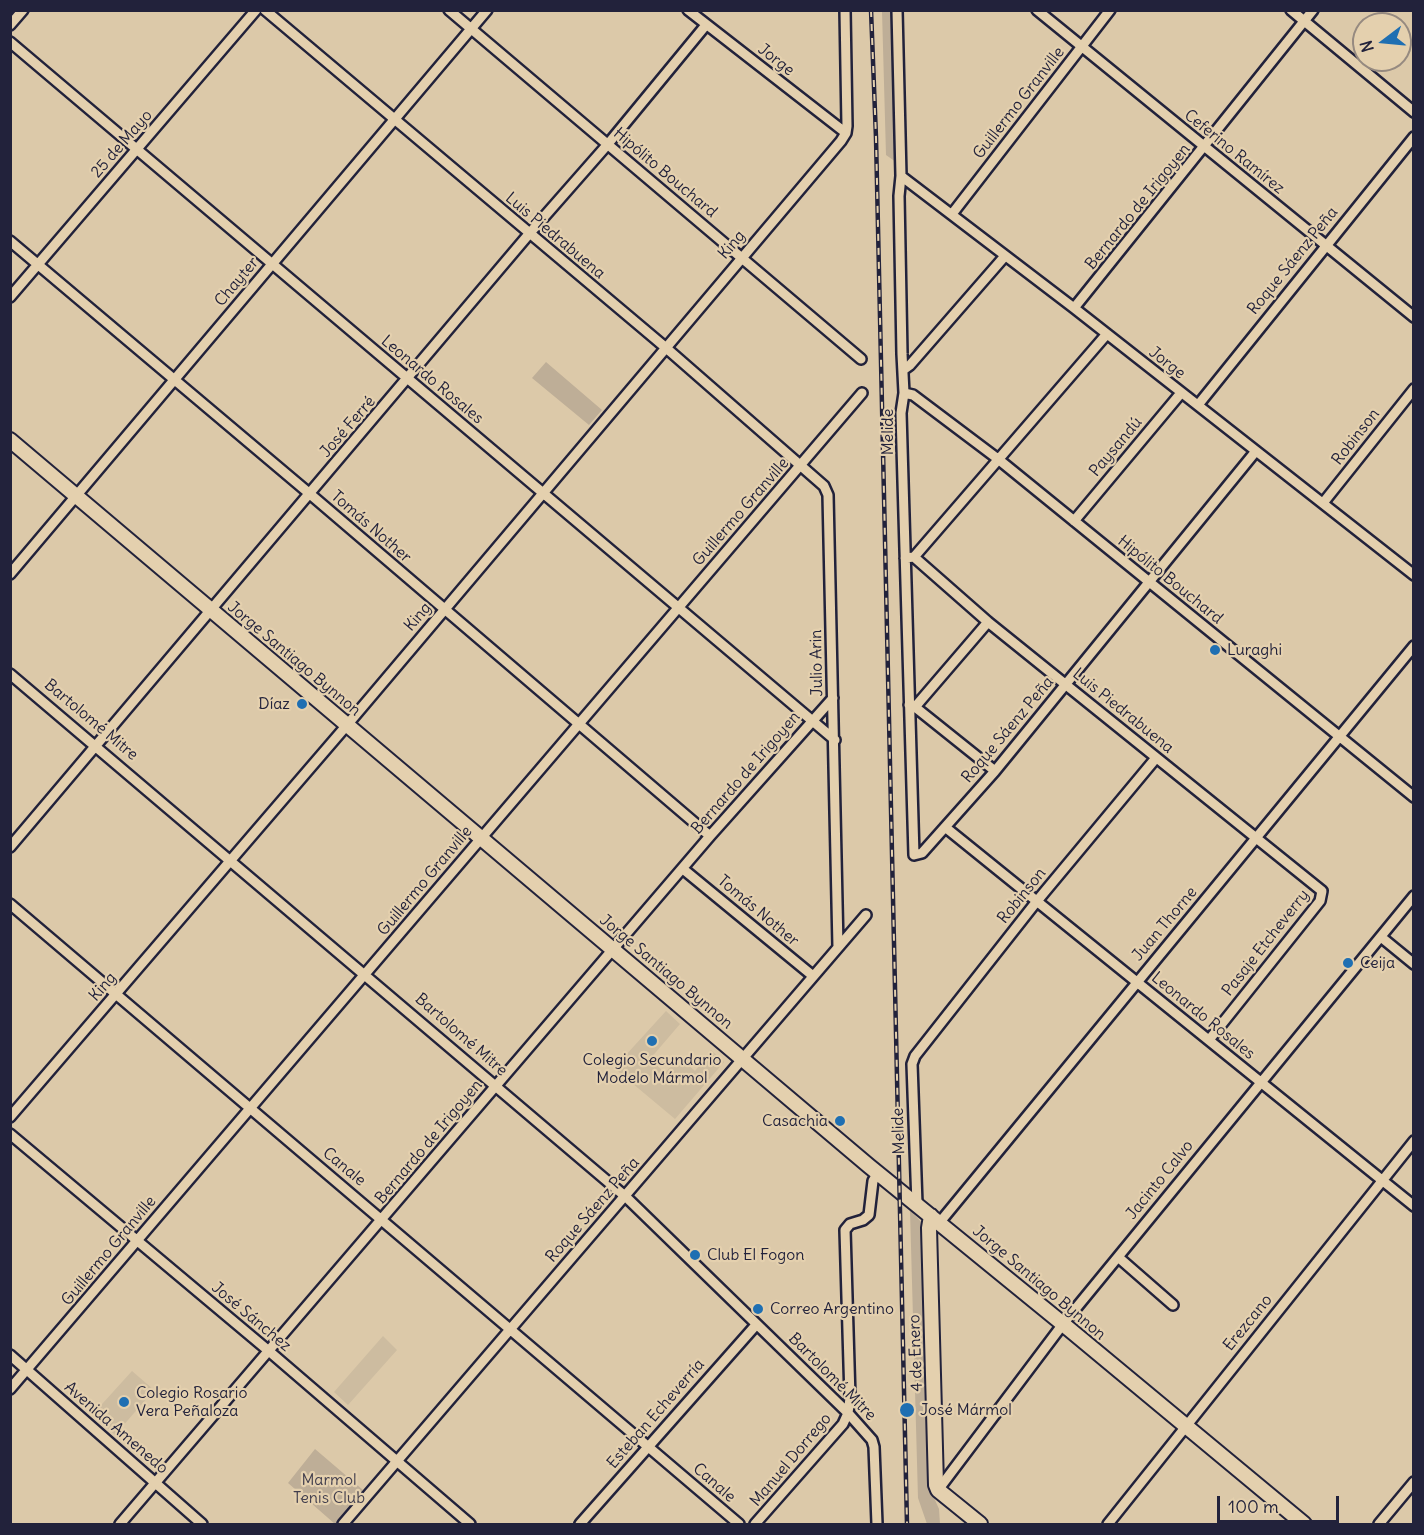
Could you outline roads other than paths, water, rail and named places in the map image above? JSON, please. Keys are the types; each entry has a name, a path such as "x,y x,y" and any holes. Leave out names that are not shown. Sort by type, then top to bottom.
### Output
{"street":[{"path":"10,25 22,10"},
{"name":"25 de Mayo","path":"10,297 256,10"},
{"name":"Luis Piedrabuena","path":"265,10 665,347 824,486"},
{"name":"Hipólito Bouchard","path":"449,10 861,359"},
{"name":"Chayter","path":"10,574 487,10"},
{"name":"Jorge","path":"688,10 846,133"},
{"path":"845,10 846,133"},
{"name":"Melide","path":"897,10 904,393 901,413 909,557 914,855"},
{"name":"Ceferino Ramírez","path":"1036,10 1413,317"},
{"name":"Guillermo Granville","path":"952,214 1110,10"},
{"path":"1291,10 1413,112"},
{"name":"Bernardo de Irigoyen","path":"1074,308 1205,148 1313,10"},
{"name":"José Ferré","path":"10,847 408,380 529,234 608,144 706,25"},
{"name":"Leonardo Rosales","path":"10,42 834,740"},
{"name":"King","path":"10,1117 347,725 846,133"},
{"name":"Roque Sáenz Peña","path":"1198,405 1413,137"},
{"name":"Jorge","path":"901,176 1074,308 1413,575"},
{"name":"Tomás Nother","path":"10,241 310,494 710,837"},
{"path":"903,369 910,365 1005,256"},
{"path":"909,557 1106,335"},
{"name":"Robinson","path":"1323,503 1413,389"},
{"name":"Guillermo Granville","path":"10,1389 862,393"},
{"name":"Hipólito Bouchard","path":"904,393 913,395 998,459 1413,796"},
{"name":"Paysandú","path":"1074,521 1181,393"},
{"name":"Jorge Santiago Bynnon","path":"10,440 878,1173 1304,1524"},
{"name":"Roque Sáenz Peña","path":"914,855 922,853 995,771 1256,451"},
{"name":"Julio Arin","path":"824,486 828,495 838,947"},
{"name":"Luis Piedrabuena","path":"909,557 1322,891"},
{"path":"988,621 912,706 995,771"},
{"name":"Juan Thorne","path":"936,1219 1137,981 1413,646"},
{"name":"Bartolomé Mitre","path":"10,674 626,1197 848,1413 872,1440 875,1453 878,1524"},
{"name":"Bernardo de Irigoyen","path":"120,1524 710,837 833,698"},
{"name":"Robinson","path":"915,1056 1036,900 1156,758"},
{"name":"Leonardo Rosales","path":"945,827 1413,1206"},
{"name":"Tomás Nother","path":"683,869 813,976"},
{"name":"Pasaje Etcheverry","path":"1209,1040 1320,901 1322,891"},
{"name":"Jacinto Calvo","path":"938,1490 1063,1324 1259,1082 1382,937 1413,896"},
{"name":"Canale","path":"10,904 739,1524"},
{"name":"Roque Sáenz Peña","path":"343,1524 866,915"},
{"path":"1382,937 1413,963"},
{"name":"Melide","path":"915,1056 912,1064 917,1204"},
{"name":"José Sánchez","path":"10,1134 270,1352 470,1524"},
{"name":"Erezcano","path":"1108,1524 1413,1141"},
{"path":"848,1413 850,1398 845,1230 850,1224 863,1220 869,1215 873,1182 878,1173"},
{"name":"4 de Enero","path":"936,1219 929,1228 936,1485 938,1490"},
{"path":"1118,1257 1173,1305"},
{"name":"Esteban Echeverría","path":"580,1524 756,1325"},
{"name":"Avenida Amenedo","path":"10,1355 202,1524"},
{"name":"Manuel Dorrego","path":"755,1524 843,1424 848,1413"},
{"path":"1379,1524 1413,1482"},
{"path":"938,1490 980,1524"}],"railway":[{"path":"871,10 876,138 907,1524"}],"place":[{"name":"Luraghi","path":"1215,650"},
{"name":"Díaz","path":"302,704"},
{"name":"Ceija","path":"1348,963"},
{"name":"Colegio Secundario Modelo Mármol","path":"652,1041"},
{"name":"Casachia","path":"840,1121"},
{"name":"Club El Fogon","path":"695,1255"},
{"name":"Correo Argentino","path":"758,1309"},
{"name":"Colegio Rosario Vera Peñaloza","path":"124,1402"},
{"name":"José Mármol","path":"907,1410"}],"park label":[{"name":"Marmol Tenis Club","path":"329,1489"}]}
